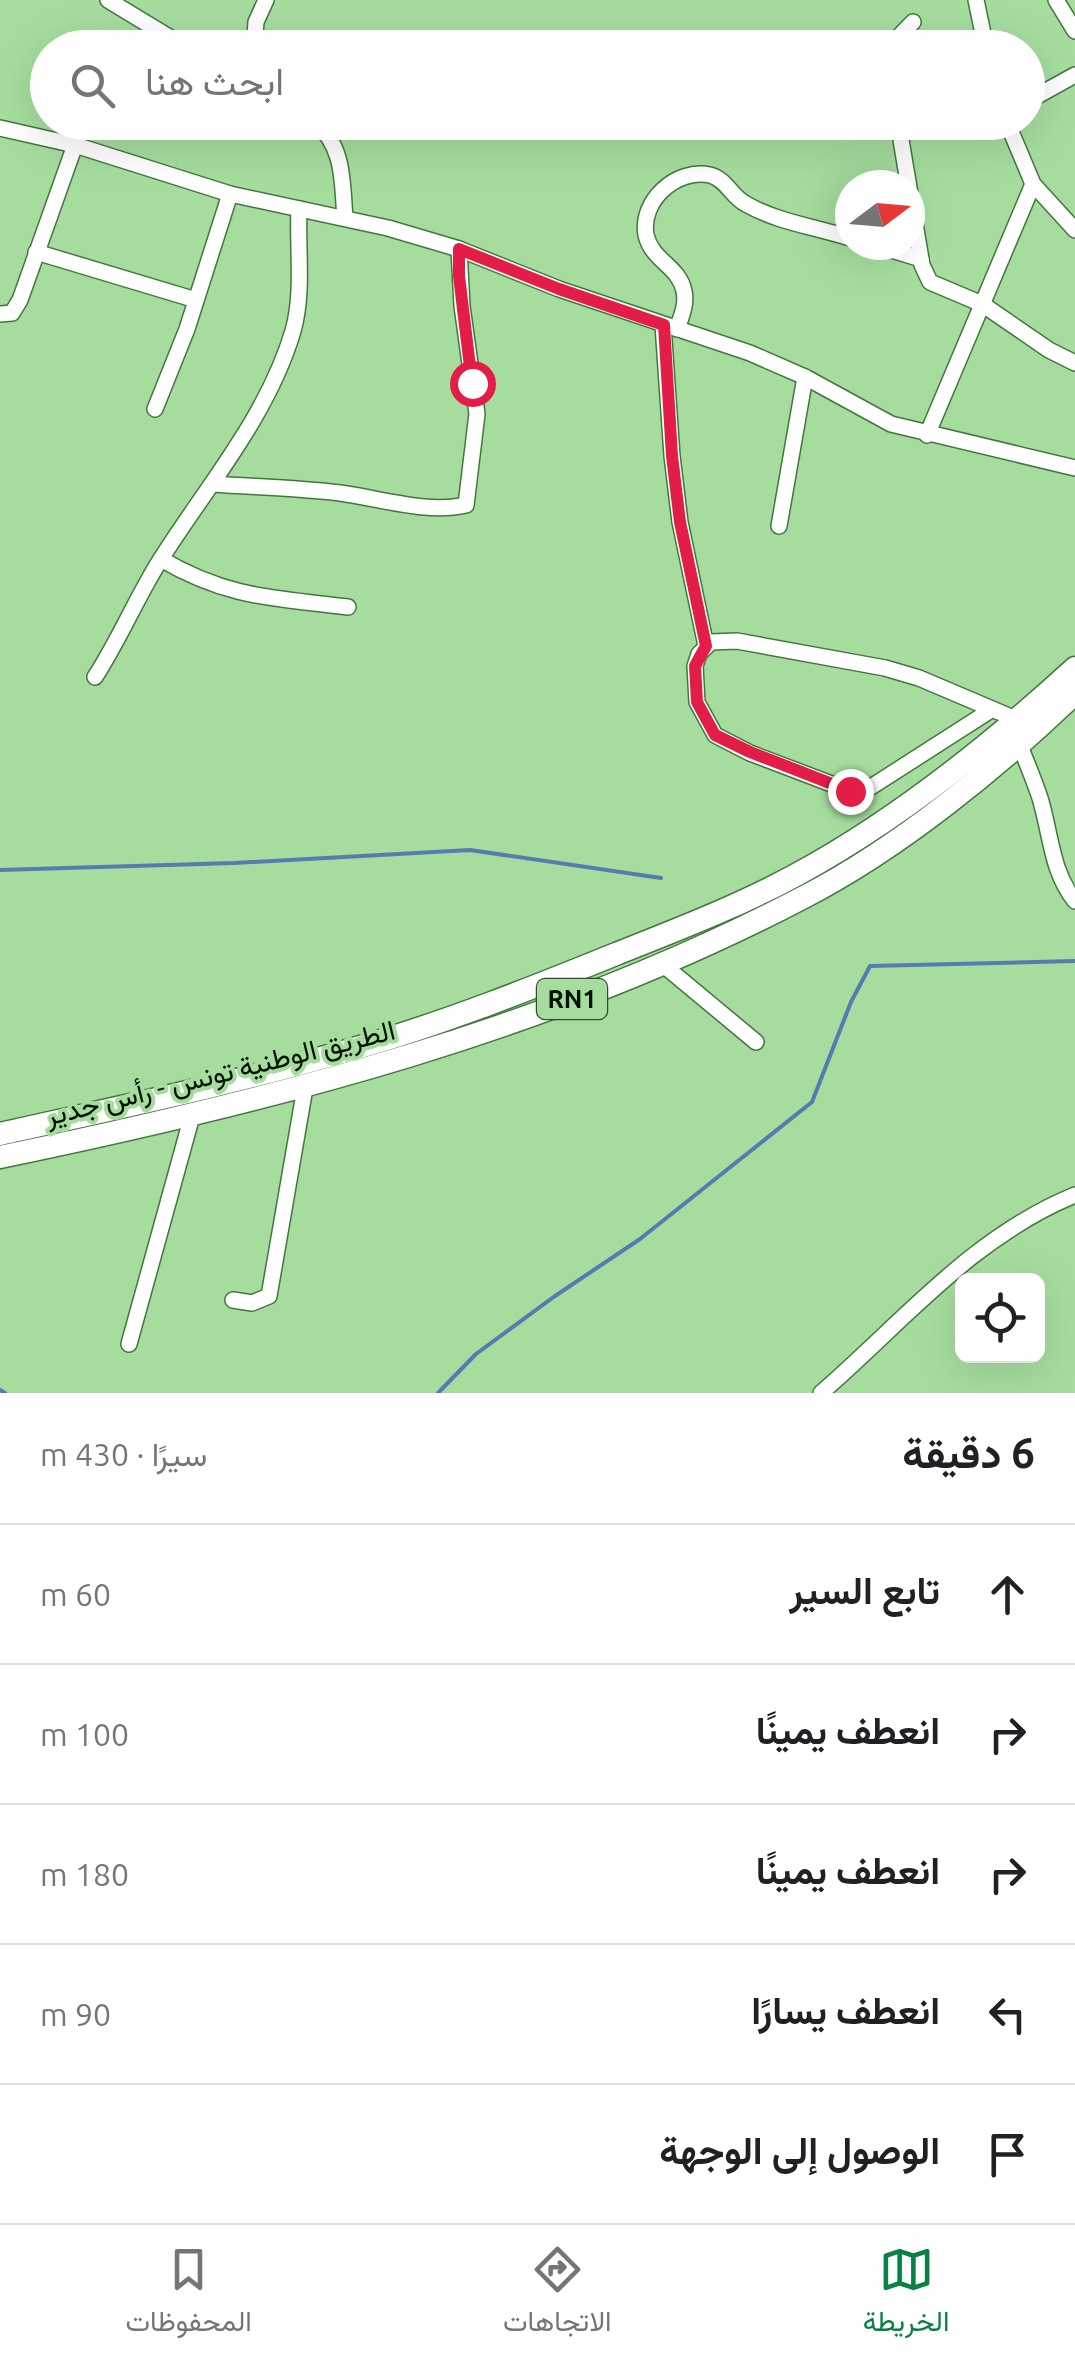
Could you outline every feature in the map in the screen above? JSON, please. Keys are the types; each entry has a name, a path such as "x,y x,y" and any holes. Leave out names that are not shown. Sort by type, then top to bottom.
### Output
{"main road":[{"name":"الطريق الوطنية تونس - رأس جدير","path":"0,1134 247,1078 447,1019 673,931 795,876 886,818 1018,720 1075,668"},
{"name":"الطريق الوطنية تونس - رأس جدير","path":"0,1157 142,1128 305,1088 449,1044 661,963 805,897 871,857 1020,746 1075,693"},
{"path":"138,1104 142,1128"}],"street":[{"path":"108,0 157,30"},
{"path":"255,30 266,0"},
{"path":"976,0 982,30"},
{"path":"1056,0 1075,30"},
{"path":"905,30 913,22"},
{"path":"1045,91 1075,74"},
{"path":"0,128 30,135"},
{"path":"52,140 230,194 345,218 459,249 559,289 750,353 805,377 891,424 1075,468"},
{"path":"331,140 336,150 345,218"},
{"path":"901,140 906,170"},
{"path":"1015,140 1033,184 1075,230"},
{"path":"0,314 9,315 16,308 74,145"},
{"path":"706,646 680,522 672,456 670,327 685,305 684,290 677,274 652,252 645,218 652,201 673,183 704,175 713,176 744,204 835,234"},
{"path":"927,435 1033,184"},
{"path":"155,409 230,194"},
{"path":"95,677 160,559 240,444 266,396 294,328 299,295 299,208"},
{"path":"213,484 336,492 446,507 466,504 477,414 462,306 459,249"},
{"path":"36,252 196,300"},
{"path":"921,260 930,282 982,304 1050,350 1075,362"},
{"path":"779,526 805,377"},
{"path":"160,559 219,588 348,607"},
{"path":"991,710 871,787 850,791 715,735 697,702 695,666 706,646 716,640 737,641 885,668 919,678 1018,720"},
{"path":"1020,746 1040,798 1055,864 1075,902"},
{"path":"661,963 756,1042"},
{"path":"232,1300 262,1302 269,1296 305,1088"},
{"path":"129,1344 192,1116"},
{"path":"821,1393 988,1241 1075,1195"}],"waterway":[{"path":"0,870 470,850 661,878"},
{"path":"438,1393 476,1354 640,1239 812,1102 851,1002 870,966 1075,961"},
{"path":"0,1390 5,1393"}],"route":[{"path":"472,383 459,249 664,325 680,522 706,646 695,666 697,702 715,735 850,791"}]}
